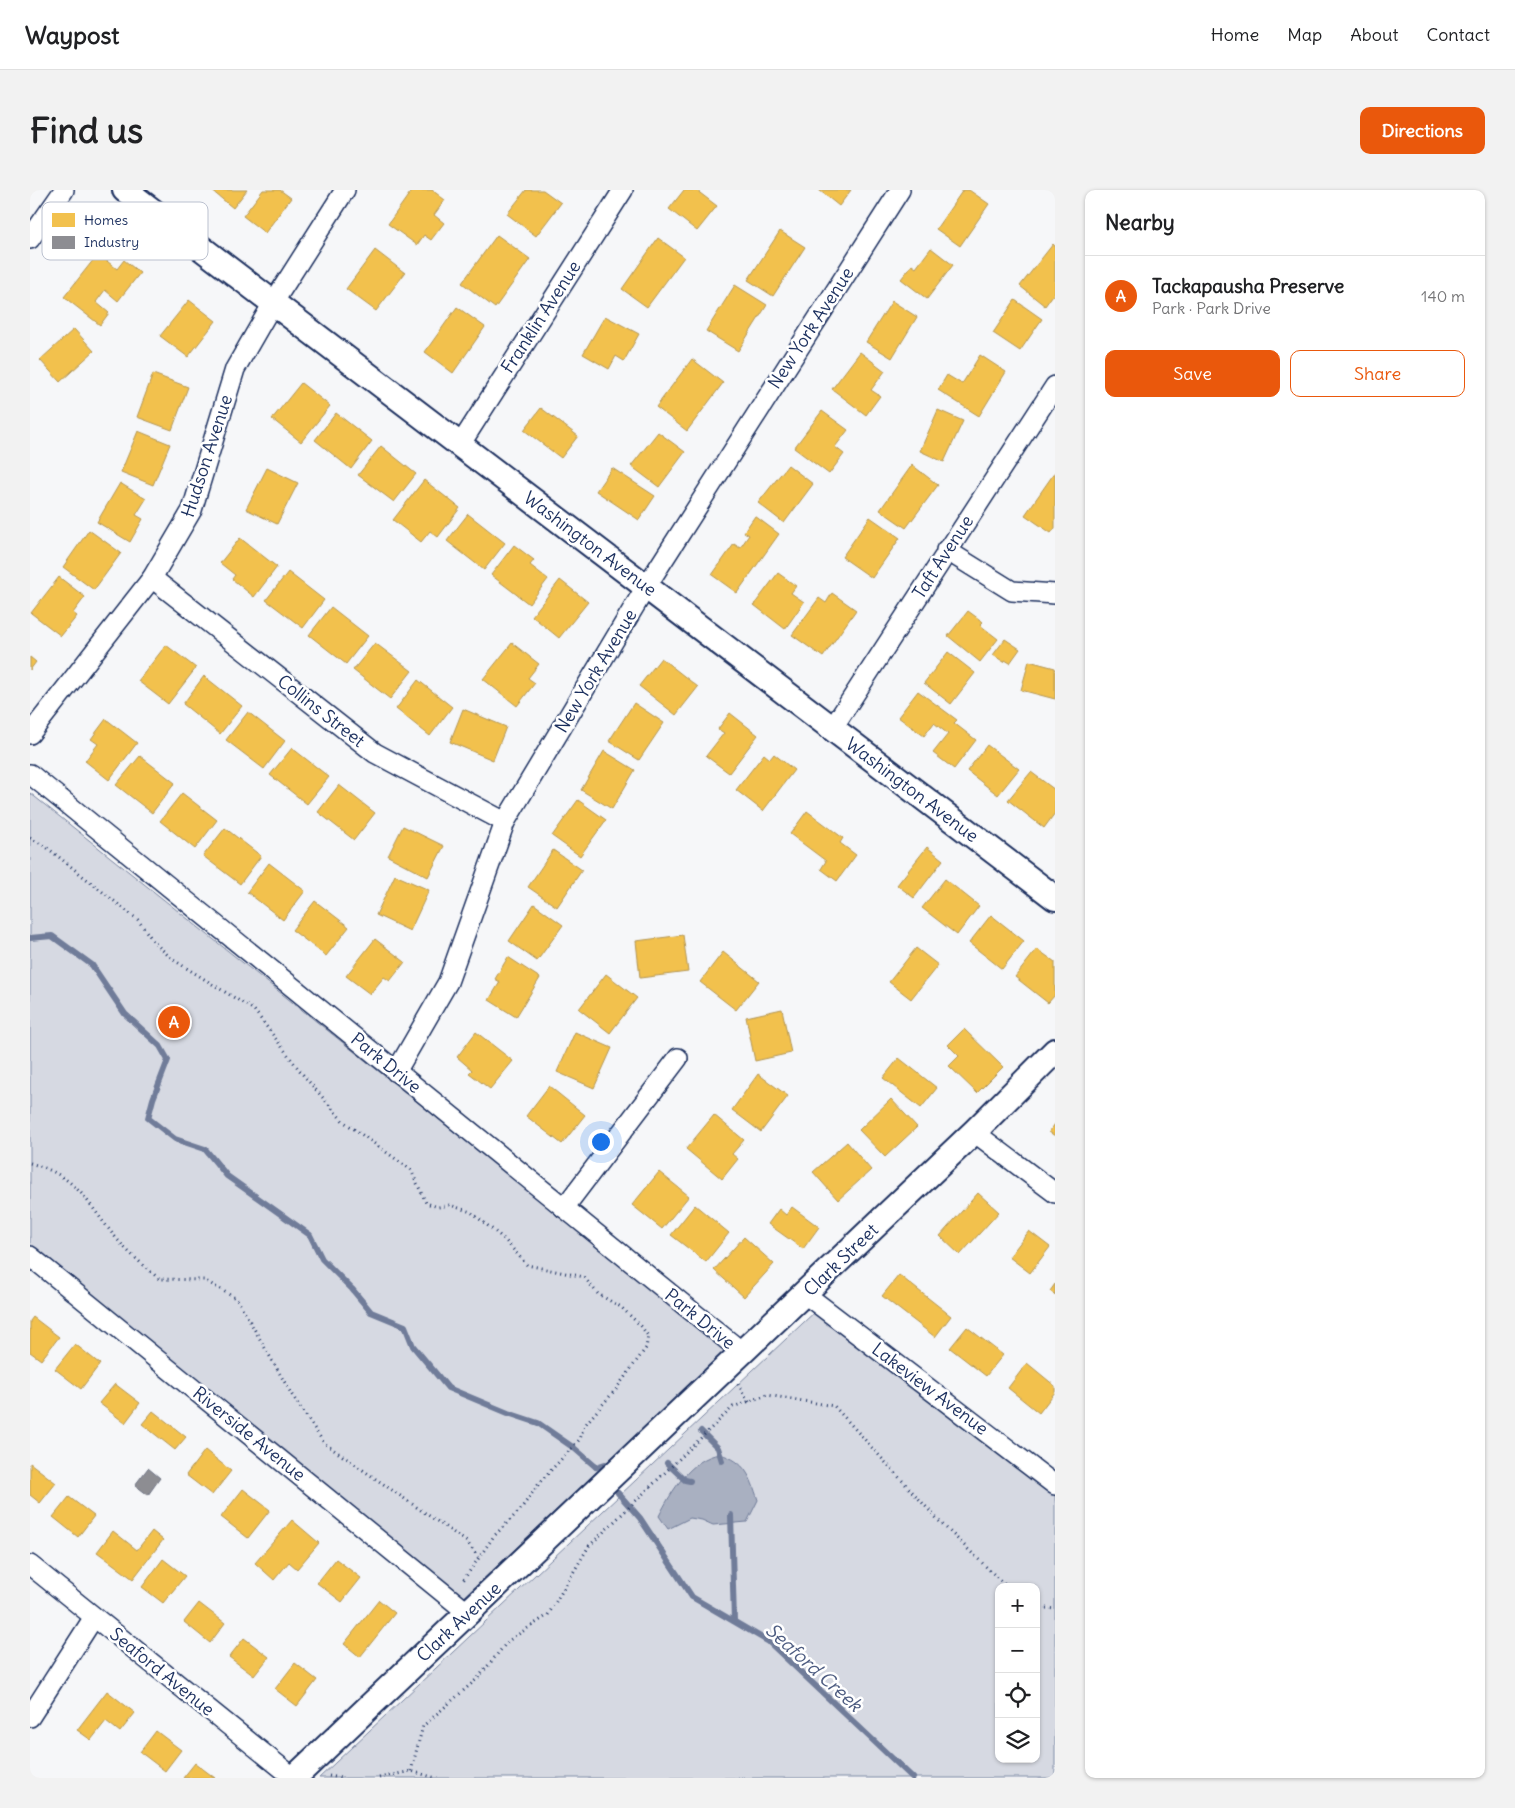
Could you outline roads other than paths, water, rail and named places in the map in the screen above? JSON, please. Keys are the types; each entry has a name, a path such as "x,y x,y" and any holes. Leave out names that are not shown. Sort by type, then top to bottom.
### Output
{"street":[{"path":"56,202 64,190"},
{"name":"Washington Avenue","path":"125,190 141,202"},
{"name":"Hudson Avenue","path":"30,734 152,578 192,510 235,369 273,303 345,190"},
{"name":"Franklin Avenue","path":"460,445 623,190"},
{"name":"New York Avenue","path":"396,1072 448,982 505,822 646,587 900,190"},
{"path":"30,239 42,222"},
{"name":"Washington Avenue","path":"208,253 1055,898"},
{"name":"Taft Avenue","path":"832,729 946,550 1055,386"},
{"path":"946,550 1012,591 1055,594"},
{"name":"Collins Street","path":"152,578 375,753 505,822"},
{"name":"Park Drive","path":"30,774 742,1352"},
{"name":"Clark Street","path":"623,1465 805,1294 974,1132 1055,1051"},
{"path":"564,1208 678,1058"},
{"path":"974,1132 1055,1193"},
{"name":"Riverside Avenue","path":"30,1256 468,1613"},
{"name":"Lakeview Avenue","path":"805,1294 1055,1485"},
{"name":"Clark Avenue","path":"294,1778 623,1465"},
{"name":"Seaford Avenue","path":"30,1565 294,1778"},
{"path":"30,1717 94,1617"}],"water":[{"path":"720,1454 736,1461 746,1471 752,1484 758,1500 747,1522 713,1525 702,1520 690,1518 668,1529 659,1516 676,1487 691,1469 700,1462"}],"waterway":[{"name":"Seaford Creek","path":"30,938 52,936 92,965 125,1014 160,1046 168,1060 148,1118 175,1139 205,1149 227,1176 310,1235 322,1259 352,1289 371,1312 405,1326 413,1346 448,1388 508,1413 538,1423 574,1448 596,1467"},
{"path":"701,1431 718,1448 722,1461"},
{"path":"667,1463 685,1480 690,1481"},
{"path":"596,1467 605,1464"},
{"name":"Seaford Creek","path":"618,1493 640,1518 692,1597 769,1642 913,1778"},
{"path":"731,1515 734,1621"}],"place":[{"name":"Tackapausha Preserve","path":"174,1022"}]}
